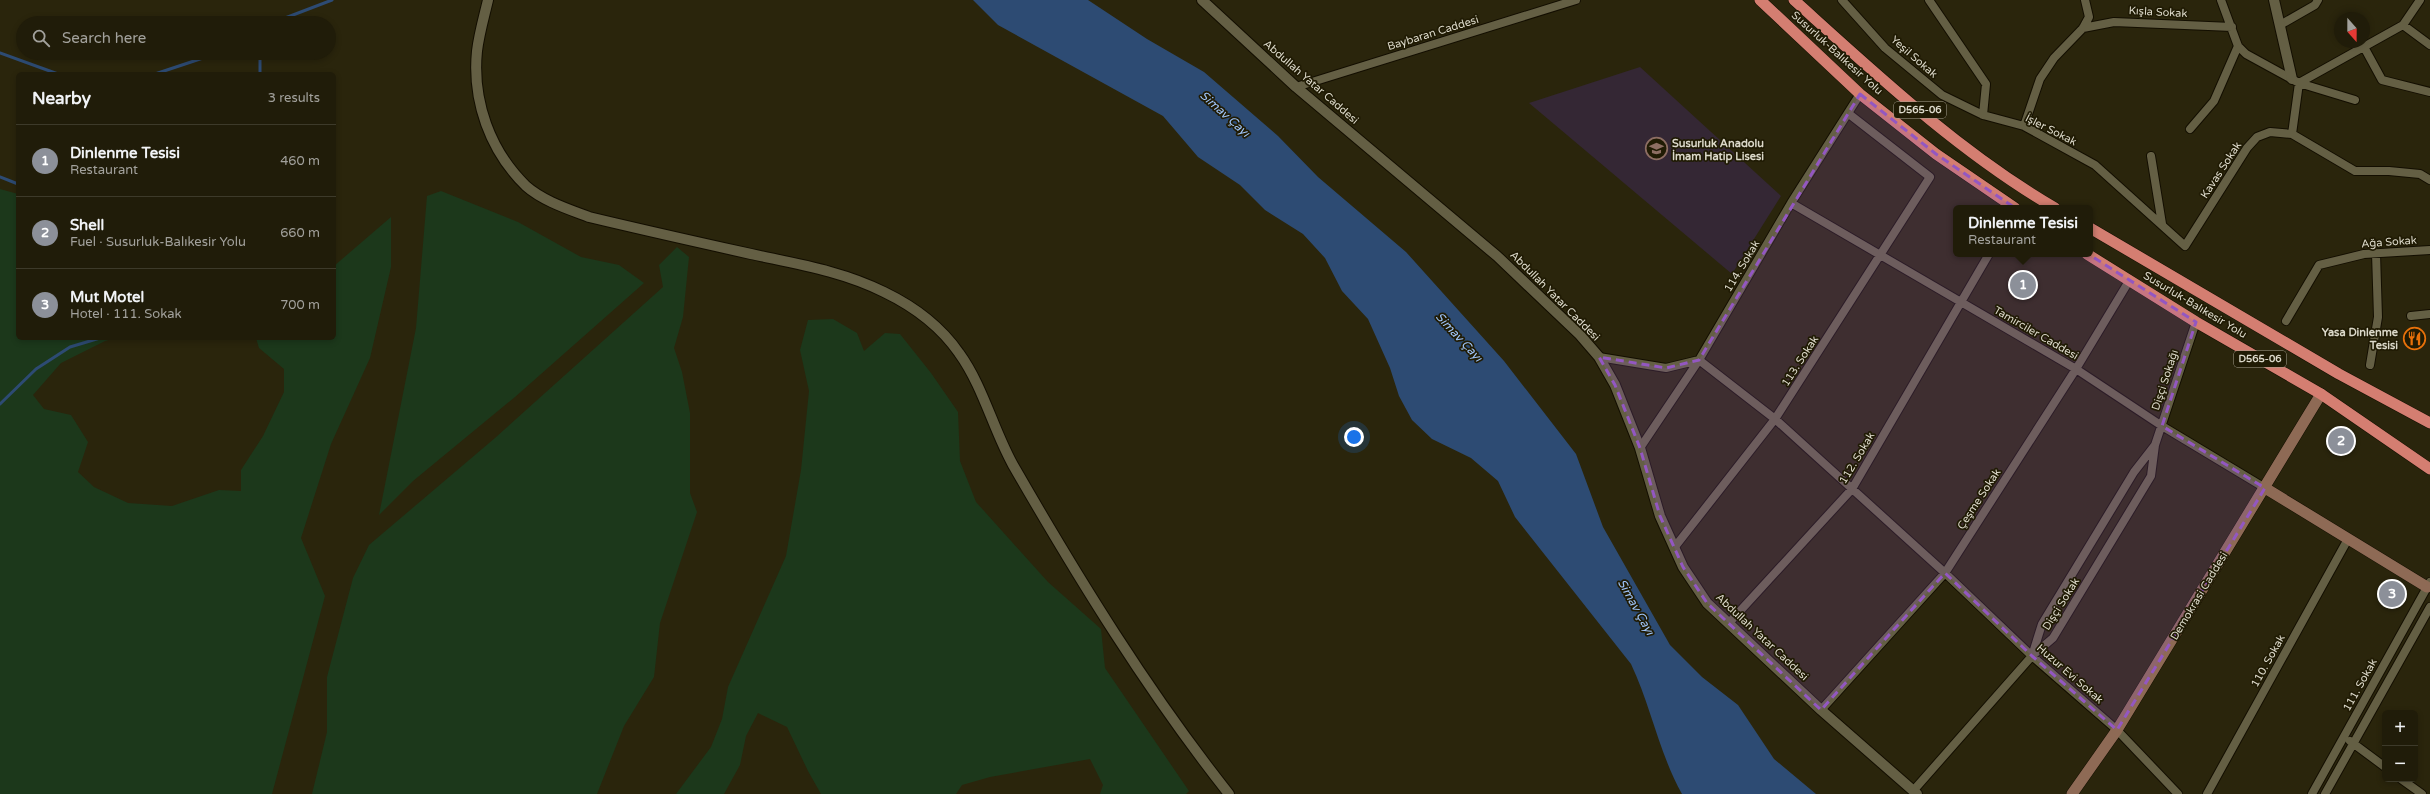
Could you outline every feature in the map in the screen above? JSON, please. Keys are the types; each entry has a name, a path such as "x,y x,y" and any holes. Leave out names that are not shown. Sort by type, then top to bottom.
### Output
{"highway":[{"name":"Susurluk-Balıkesir Yolu","path":"1760,0 1860,94 1936,154 2011,205"},
{"name":"Susurluk-Balıkesir Yolu","path":"1794,0 1876,74 1947,132 2027,191 2050,205"},
{"name":"Susurluk-Balıkesir Yolu","path":"2093,230 2339,374 2430,423"},
{"name":"Susurluk-Balıkesir Yolu","path":"2092,257 2196,322 2322,394 2430,469"}],"main road":[{"name":"Demokrasi Caddesi","path":"2072,794 2117,730 2322,394"},
{"path":"2265,488 2348,539 2429,584"}],"street":[{"path":"488,0 477,51 482,114 492,142 527,186 553,203 589,217 828,270 886,292 938,327 960,354 976,382 1006,451 1042,516 1124,646 1205,764 1229,794"},
{"name":"Abdullah Yatar Caddesi","path":"1202,0 1296,87 1497,256 1580,335 1598,357 1615,385 1640,448 1660,516 1683,567 1707,603 1821,710 1915,792"},
{"name":"Baybaran Caddesi","path":"1296,87 1576,0"},
{"name":"Yeşil Sokak","path":"1842,0 1885,48 1942,95 1983,114"},
{"path":"1929,0 1986,84 1983,114"},
{"path":"2024,126 2040,79 2054,58 2083,28 2088,17 2085,0"},
{"path":"2221,0 2238,46 2246,54 2295,81 2355,100"},
{"path":"2274,0 2295,81 2292,134 2354,171 2389,171 2420,174 2430,180"},
{"path":"2280,25 2315,5 2318,0"},
{"path":"2370,44 2404,25 2420,0"},
{"name":"Kışla Sokak","path":"2083,28 2114,22 2232,27"},
{"path":"2404,25 2430,45"},
{"path":"2190,129 2214,101 2238,46"},
{"path":"2295,81 2362,48"},
{"path":"2365,48 2382,80 2430,92"},
{"name":"114. Sokak","path":"1640,448 1699,360 1791,203 1849,114 1860,94"},
{"name":"113. Sokak","path":"1674,548 1775,419 1881,256 1930,177 1849,114"},
{"name":"İşler Sokak","path":"1983,114 2024,126 2095,165 2113,183 2162,224 2185,246"},
{"name":"Kavas Sokak","path":"2185,246 2256,136 2270,132 2292,134"},
{"path":"2151,156 2162,224"},
{"name":"Tamirciler Caddesi","path":"1791,203 2076,369 2162,426 2265,488"},
{"name":"Ağa Sokak","path":"2286,321 2319,265 2364,254 2430,250"},
{"path":"2370,364 2378,317 2376,253"},
{"name":"112. Sokak","path":"1729,623 1852,489 1986,257"},
{"name":"Çeşme Sokak","path":"1821,710 1945,573 2076,369 2129,281"},
{"path":"2411,316 2430,314"},
{"name":"Dişçi Sokağı","path":"2155,445 2196,322"},
{"path":"1598,357 1666,368 1699,360"},
{"name":"Huzur Evi Sokak","path":"1699,360 1775,419 1945,573 2032,656 2117,730 2178,794"},
{"name":"Dişçi Sokak","path":"2032,656 2042,624 2134,472 2155,445"},
{"name":"Dişçi Sokak","path":"2032,656 2053,638 2151,476 2155,445"},
{"name":"110. Sokak","path":"2207,794 2348,539"},
{"name":"111. Sokak","path":"2312,794 2429,584"},
{"name":"111. Sokak","path":"2325,794 2430,607"},
{"path":"1915,792 2032,656"},
{"path":"2344,737 2382,765"},
{"path":"2405,782 2422,794"}],"highlighted area":[{"path":"1860,94 1936,154 2015,208 2196,322 2162,426 2265,488 2117,730 2032,656 1945,573 1821,710 1707,603 1683,567 1660,516 1640,448 1615,385 1599,357 1666,368 1699,360"}],"shaded area":[{"name":"Susurluk Anadolu İmam Hatip Lisesi","path":"1640,67 1781,196 1732,274 1529,103"}],"green space":[{"path":"0,189 16,193 16,340 109,340 61,363 33,395 44,409 71,415 88,442 78,472 94,487 128,503 172,506 219,490 241,491 241,470 263,436 284,392 284,369 259,348 257,340 336,340 336,264 391,217 391,267 370,358 331,444 301,538 325,596 272,794 0,794"},
{"path":"441,191 518,222 581,257 619,265 644,283 515,397 413,481 379,515 416,328 427,196"},
{"path":"677,247 689,257 683,317 674,348 682,372 690,413 690,493 697,512 660,623 654,677 624,726 597,794 312,794 327,732 327,677 353,578 369,545 495,438 663,287 659,265"},
{"path":"833,319 857,333 864,351 885,333 900,334 931,373 958,412 960,461 976,502 1048,582 1101,629 1105,668 1189,791 1186,794 1100,794 1103,785 1090,759 990,777 962,785 956,794 821,794 787,727 758,713 746,736 740,765 724,794 676,794 711,747 722,719 728,687 786,556 801,470 809,391 800,350 808,320"}],"water":[{"name":"Simav Çayı","path":"973,0 1088,0 1147,39 1204,72 1278,136 1318,177 1406,252 1504,361 1576,454 1603,527 1670,645 1702,677 1738,705 1774,759 1816,794 1682,794 1667,762 1631,664 1515,517 1498,481 1471,458 1432,439 1412,420 1399,396 1390,368 1368,319 1342,291 1325,258 1303,234 1265,210 1240,185 1198,157 1163,116 998,25"}],"waterway":[{"path":"290,16 332,0"},
{"path":"0,53 16,59"},
{"path":"19,60 52,72"},
{"path":"161,72 197,60"},
{"path":"260,60 260,72"},
{"path":"0,177 16,183"},
{"path":"0,404 36,369 70,347 93,340"}],"place":[{"name":"Susurluk Anadolu İmam Hatip Lisesi","path":"1657,149"},
{"name":"Dinlenme Tesisi","path":"2023,285"},
{"name":"Yasa Dinlenme Tesisi","path":"2414,338"},
{"name":"Shell","path":"2341,441"},
{"name":"Mut Motel","path":"2392,594"}]}
